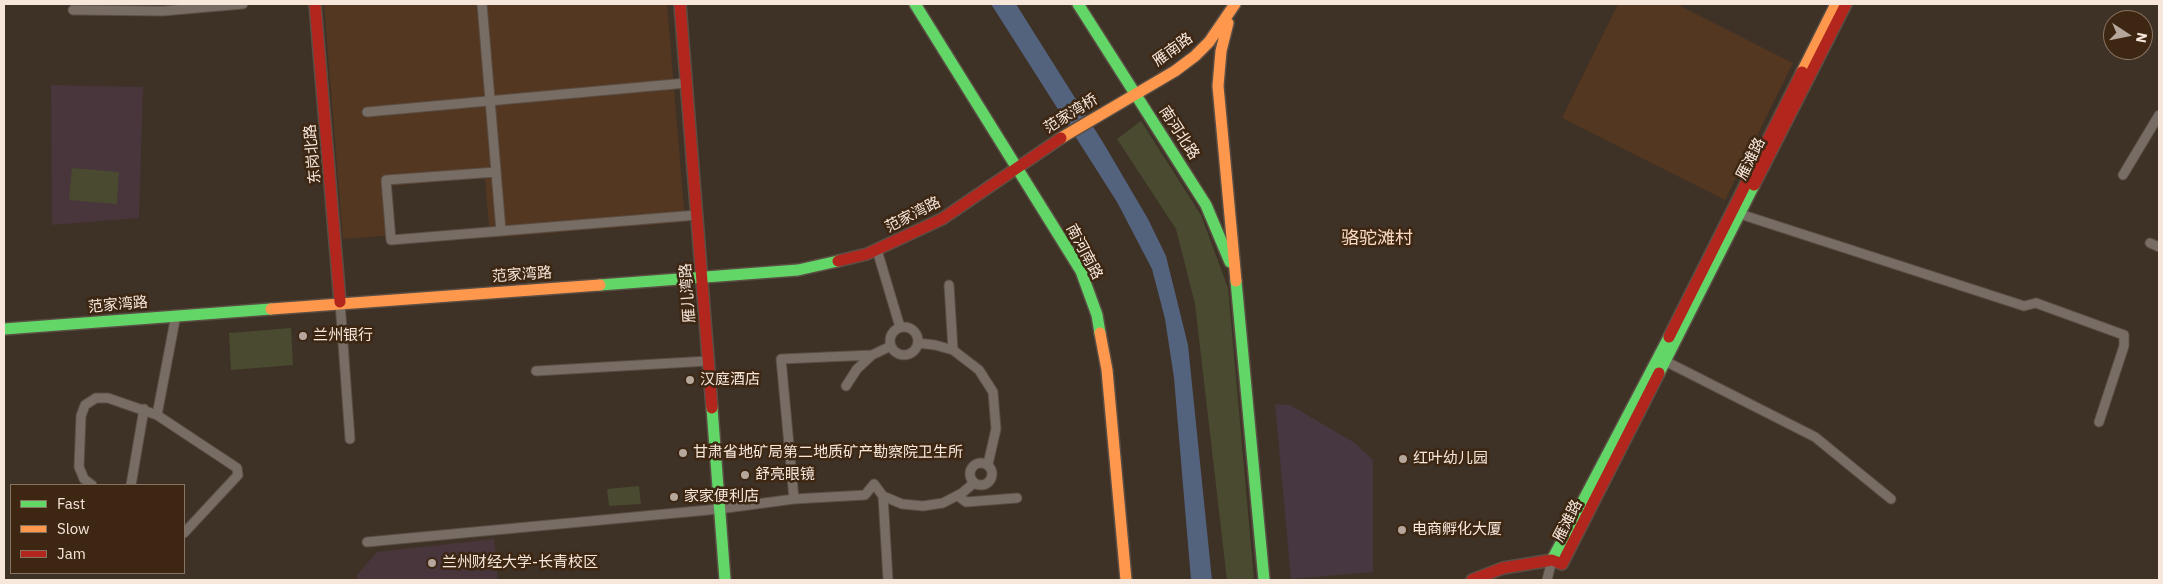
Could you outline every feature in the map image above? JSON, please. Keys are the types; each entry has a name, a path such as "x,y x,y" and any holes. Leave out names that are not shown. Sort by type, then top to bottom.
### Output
{"main road":[{"name":"东岗北路","path":"315,4 340,302"},
{"name":"雁儿湾路","path":"680,4 725,580"},
{"name":"南河南路","path":"915,4 1081,271 1097,315 1107,370 1126,580"},
{"name":"南河北路","path":"1078,4 1206,205 1229,260 1237,286"},
{"name":"雁滩路","path":"1836,4 1640,392 1552,560 1562,564 1846,4"},
{"name":"南河北路","path":"1234,6 1221,51 1218,86 1264,580"},
{"name":"雁南路","path":"1114,104 1175,70 1195,56 1221,27 1234,6"},
{"name":"范家湾桥","path":"1017,167 1114,104"},
{"name":"范家湾路","path":"4,329 340,302 798,270 877,250 942,219 1017,167"},
{"path":"1472,580 1503,568 1552,560"}],"street":[{"path":"73,10 163,11 243,4"},
{"path":"482,4 501,231"},
{"path":"368,112 686,83"},
{"path":"2123,174 2159,115"},
{"path":"496,172 386,180 391,240 697,215"},
{"path":"1740,214 2024,306 2036,303 2124,335 2124,346 2099,422"},
{"path":"2150,243 2159,247"},
{"path":"877,250 900,327"},
{"path":"949,285 953,350"},
{"path":"340,302 350,439"},
{"path":"157,415 176,315"},
{"path":"900,327 908,327 915,332 918,343 914,351 907,355 895,352 890,346 891,334 900,327"},
{"path":"918,343 953,350 979,370 993,392 996,429 988,464 992,474 990,480 984,485 974,483 970,477 972,467 981,462 988,464"},
{"path":"846,386 857,368 872,355 890,346"},
{"path":"794,499 782,359 872,355"},
{"path":"536,371 708,361"},
{"path":"1666,362 1816,437 1891,499"},
{"path":"91,484 84,479 79,467 81,416 90,400 102,397 144,409 157,415 237,468 238,475 185,532"},
{"path":"131,484 144,409"},
{"path":"367,542 719,509 794,499 865,495 874,484 883,496 902,504 923,506 943,503 958,496 974,483"},
{"path":"883,496 888,580"},
{"path":"958,496 966,502 1017,498"},
{"path":"1547,580 1552,560"}],"shaded area":[{"path":"324,4 667,4 685,222 490,238 485,178 389,186 393,235 343,239"},
{"path":"1618,4 1676,4 1793,63 1725,200 1562,118"},
{"path":"51,85 143,87 139,218 52,225"},
{"path":"1275,404 1290,405 1355,443 1373,460 1373,572 1291,579"},
{"name":"兰州财经大学-长青校区","path":"494,539 498,580 357,580 357,575 377,552"}],"green space":[{"path":"1141,121 1201,215 1228,288 1254,580 1227,580 1195,304 1176,229 1117,139"},
{"path":"72,168 119,172 117,204 69,200"},
{"path":"291,328 293,365 231,370 229,333"},
{"path":"639,486 641,504 609,506 607,489"}],"water":[{"path":"991,4 1016,4 1104,144 1148,219 1166,256 1188,345 1212,580 1191,580 1174,378 1165,319 1152,269 1117,202"}],"traffic: fast":[{"path":"915,4 1081,271 1097,315 1100,333"},
{"path":"1078,4 1206,205 1230,262"},
{"path":"1659,373 1754,185"},
{"path":"600,285 798,270 838,261"},
{"path":"1236,281 1264,580"},
{"path":"4,329 271,309"},
{"path":"1552,560 1669,337"},
{"path":"712,408 725,580"}],"traffic: slow":[{"path":"1061,138 1175,71 1195,56 1209,42 1235,4"},
{"path":"1802,72 1836,4"},
{"path":"1228,23 1221,51 1218,86 1236,281"},
{"path":"271,309 600,285"},
{"path":"1100,333 1107,370 1126,580"}],"traffic: jam":[{"path":"315,4 340,302"},
{"path":"680,4 712,408"},
{"path":"1754,185 1846,4"},
{"path":"1669,337 1802,72"},
{"path":"838,261 867,254 942,219 1061,138"},
{"path":"1472,580 1503,568 1552,560 1562,564 1659,373"}],"place":[{"name":"兰州银行","path":"303,336"},
{"name":"汉庭酒店","path":"690,380"},
{"name":"甘肃省地矿局第二地质矿产勘察院卫生所","path":"683,453"},
{"name":"红叶幼儿园","path":"1403,459"},
{"name":"舒亮眼镜","path":"745,475"},
{"name":"家家便利店","path":"674,497"},
{"name":"电商孵化大厦","path":"1402,530"},
{"name":"兰州财经大学-长青校区","path":"432,563"}],"district":[{"name":"骆驼滩村","path":"1377,239"}]}
